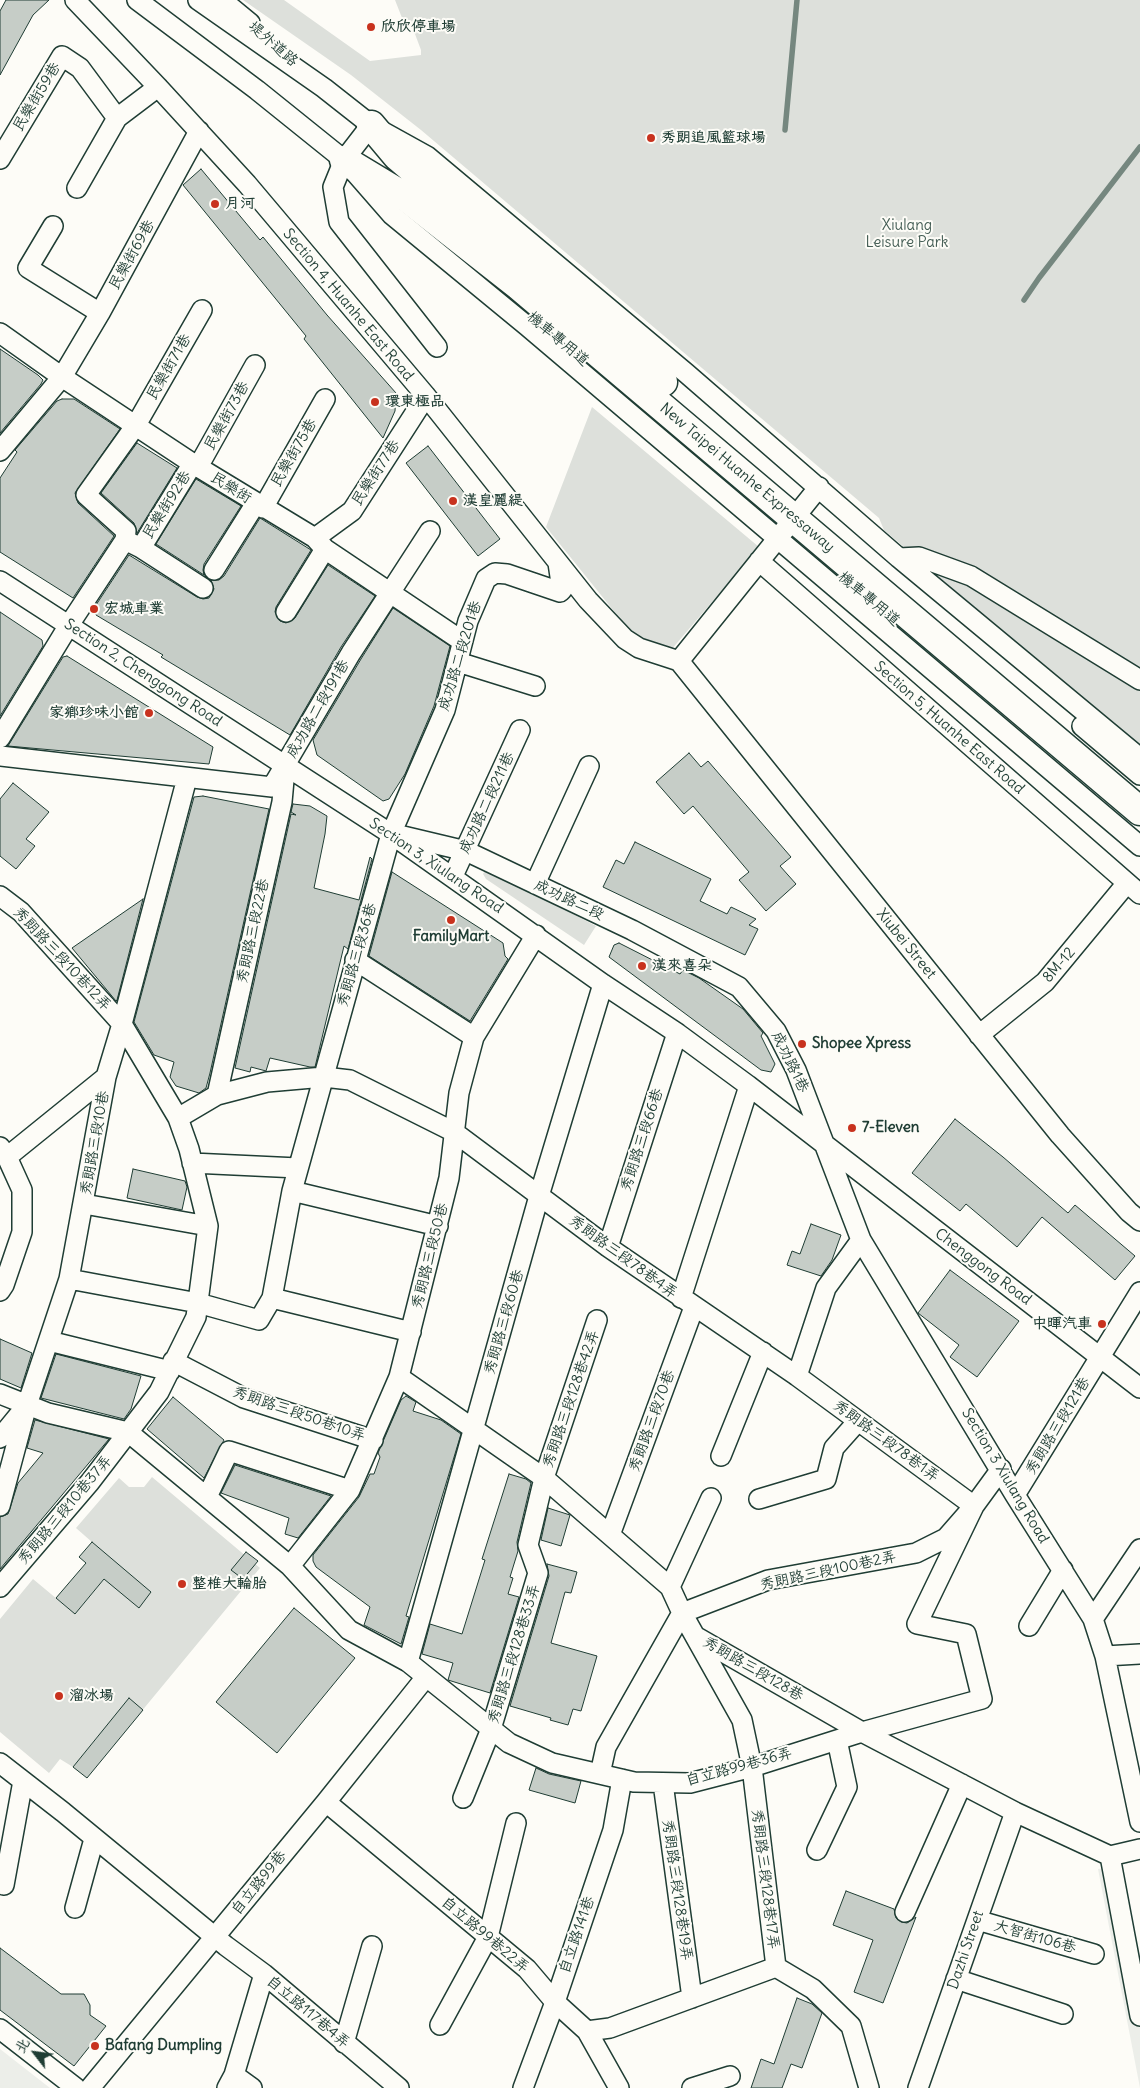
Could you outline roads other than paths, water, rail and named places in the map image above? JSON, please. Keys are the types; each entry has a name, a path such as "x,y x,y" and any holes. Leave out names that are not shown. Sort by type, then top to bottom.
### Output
{"highway":[{"name":"New Taipei Huanhe Expressaway","path":"371,125 397,156 800,508 1140,811"},
{"name":"New Taipei Huanhe Expressaway","path":"344,160 408,198 800,508 1140,788"}],"street":[{"name":"Section 4, Huanhe East Road","path":"75,0 247,184 426,396 588,600 625,639 639,648 679,661"},
{"path":"136,0 257,90 344,160"},
{"path":"198,0 324,88 371,125 344,160 333,186 339,222 437,347"},
{"name":"堤外道路","path":"222,0 324,88"},
{"name":"民樂街59巷","path":"0,158 62,56 80,68 118,118"},
{"path":"76,188 118,118 158,87"},
{"name":"民樂街69巷","path":"0,451 62,377 100,313 199,131"},
{"path":"53,226 28,268 100,313"},
{"name":"民樂街71巷","path":"133,544 126,530 86,495 136,425 202,310"},
{"name":"民樂街","path":"0,333 62,377 195,465 320,543 462,641"},
{"name":"民樂街73巷","path":"195,465 255,365"},
{"name":"民樂街77巷","path":"320,543 352,511 426,396"},
{"name":"民樂街75巷","path":"214,570 259,505 326,399"},
{"name":"民樂街92巷","path":"0,738 69,625 195,465"},
{"path":"800,508 899,558 1140,758"},
{"path":"679,661 800,508"},
{"path":"800,508 1140,775"},
{"path":"800,508 1140,846"},
{"name":"機車專用道","path":"800,508 1140,826"},
{"name":"成功路二段191巷","path":"286,766 351,653 430,531"},
{"path":"286,612 320,543"},
{"path":"133,544 203,588"},
{"path":"899,558 918,557 971,576 1140,680"},
{"name":"Section 5, Huanhe East Road","path":"759,561 1134,889"},
{"name":"成功路二段201巷","path":"392,834 444,710 468,621 486,579 495,573 507,574 558,592 562,590 558,563"},
{"name":"Section 2, Chenggong Road","path":"0,581 286,766"},
{"name":"Xiubei Street","path":"679,661 1060,1135 1129,1212 1140,1221"},
{"path":"458,662 535,686"},
{"name":"成功路二段211巷","path":"453,876 520,730"},
{"path":"0,756 272,787 286,766"},
{"name":"Section 3, Xiulang Road","path":"286,766 392,834 603,984 677,1033 826,1146"},
{"name":"秀朗路三段22巷","path":"217,1095 282,802 286,766"},
{"path":"536,884 588,766"},
{"name":"秀朗路三段10巷","path":"0,1506 27,1405 69,1279 106,1077 188,778"},
{"name":"成功路二段","path":"392,834 466,850 632,930 739,987"},
{"name":"秀朗路三段36巷","path":"198,1303 259,1320 272,1298 292,1191 355,960 392,834"},
{"name":"8M-12","path":"979,1035 1044,982 1134,889"},
{"name":"秀朗路三段10巷12弄","path":"0,896 21,912 122,1024 178,1118 208,1226"},
{"name":"秀朗路三段50巷","path":"290,1566 350,1490 399,1377 449,1178 459,1093 474,1037 536,935"},
{"path":"355,960 474,1037"},
{"name":"秀朗路三段60巷","path":"408,1662 539,1196 603,984"},
{"name":"成功路1巷","path":"739,987 776,1031 796,1070 826,1146"},
{"name":"秀朗路三段66巷","path":"608,1247 677,1033"},
{"path":"0,1291 4,1285 22,1232 22,1190 4,1152 106,1077"},
{"name":"秀朗路三段78巷4弄","path":"178,1118 217,1095 267,1082 324,1077 350,1080 454,1132 608,1247 797,1376"},
{"name":"秀朗路三段70巷","path":"610,1535 688,1303 749,1086"},
{"name":"Section 3 Xiulang Road","path":"826,1146 861,1240 1015,1495 1093,1619 1105,1656 1140,1822"},
{"name":"Chenggong Road","path":"826,1146 1140,1388"},
{"path":"192,1163 298,1168"},
{"path":"292,1191 438,1226"},
{"path":"84,1204 208,1226"},
{"name":"秀朗路三段10巷37弄","path":"0,1586 90,1482 159,1392 196,1317 208,1226"},
{"path":"797,1376 826,1288 861,1240"},
{"path":"69,1279 198,1303"},
{"name":"秀朗路三段121巷","path":"1015,1495 1140,1292"},
{"path":"272,1298 411,1332"},
{"name":"秀朗路三段128巷42弄","path":"544,1478 597,1320"},
{"name":"秀朗路三段50巷10弄","path":"49,1341 171,1366 244,1398 373,1440"},
{"path":"721,1456 763,1352"},
{"name":"秀朗路三段78巷1弄","path":"797,1376 974,1506"},
{"name":"秀朗路三段128巷","path":"399,1377 544,1478 670,1587 694,1635 862,1732 1015,1812 1110,1856"},
{"path":"0,1394 48,1413 128,1432 207,1497 229,1451 350,1490"},
{"path":"0,1438 27,1405"},
{"path":"759,1499 826,1479 834,1448 858,1421"},
{"path":"974,1506 1001,1469"},
{"name":"秀朗路三段128巷33弄","path":"463,1798 491,1729 538,1573 528,1545 544,1478"},
{"name":"自立路99巷36弄","path":"207,1497 290,1566 349,1630 408,1662 509,1743 552,1763 634,1782 663,1783 690,1783 752,1767 862,1732 982,1699 966,1634 917,1624 974,1506"},
{"path":"670,1587 712,1498"},
{"name":"秀朗路三段100巷2弄","path":"682,1613 768,1580 916,1553 946,1538 974,1506"},
{"path":"1093,1619 1140,1549"},
{"path":"1029,1626 1063,1570"},
{"path":"600,1774 606,1747 682,1613"},
{"name":"秀朗路三段128巷17弄","path":"587,2031 610,2028 776,1967 752,1767 742,1720 694,1635"},
{"path":"1105,1656 1140,1654"},
{"name":"自立路99巷","path":"90,2088 326,1802 426,1677"},
{"path":"817,1850 847,1787 837,1740"},
{"name":"自立路117巷4弄","path":"0,1763 63,1812 215,1937 264,1974 399,2088"},
{"name":"自立路141巷","path":"523,2088 555,2002 613,1830 622,1779"},
{"path":"4,1885 23,1781"},
{"name":"秀朗路三段128巷19弄","path":"663,1783 692,1998"},
{"path":"905,1912 962,1784"},
{"name":"自立路99巷22弄","path":"326,1802 527,1969 555,2002 587,2031 619,2088"},
{"name":"Dazhi Street","path":"918,2088 1015,1812"},
{"path":"440,2025 488,1937 516,1822"},
{"path":"75,1908 94,1839"},
{"path":"1140,1849 1110,1856 1140,2016"},
{"name":"大智街106巷","path":"977,1920 1094,1954"},
{"path":"344,2043 372,1946"},
{"path":"776,1967 813,1989 851,2026 869,2088"},
{"path":"252,2088 230,2082 264,1974"},
{"path":"956,1979 1063,2014"},
{"path":"0,2029 76,2088"},
{"path":"692,2088 730,2076"}],"waterway":[{"path":"785,130 797,0"},
{"path":"1024,300 1140,147"}],"place":[{"name":"欣欣停車場","path":"371,27"},
{"name":"秀朗追風籃球場","path":"651,138"},
{"name":"月河","path":"215,204"},
{"name":"環東極品","path":"375,402"},
{"name":"漢皇麗緹","path":"453,501"},
{"name":"宏城車業","path":"94,609"},
{"name":"家鄉珍味小館","path":"149,713"},
{"name":"FamilyMart","path":"451,920"},
{"name":"漢來喜朵","path":"642,966"},
{"name":"Shopee Xpress","path":"802,1044"},
{"name":"7-Eleven","path":"852,1128"},
{"name":"中暉汽車","path":"1102,1324"},
{"name":"整椎大輪胎","path":"182,1584"},
{"name":"溜冰場","path":"59,1696"},
{"name":"Bafang Dumpling","path":"95,2046"}],"park label":[{"name":"Xiulang Leisure Park","path":"907,234"}]}
